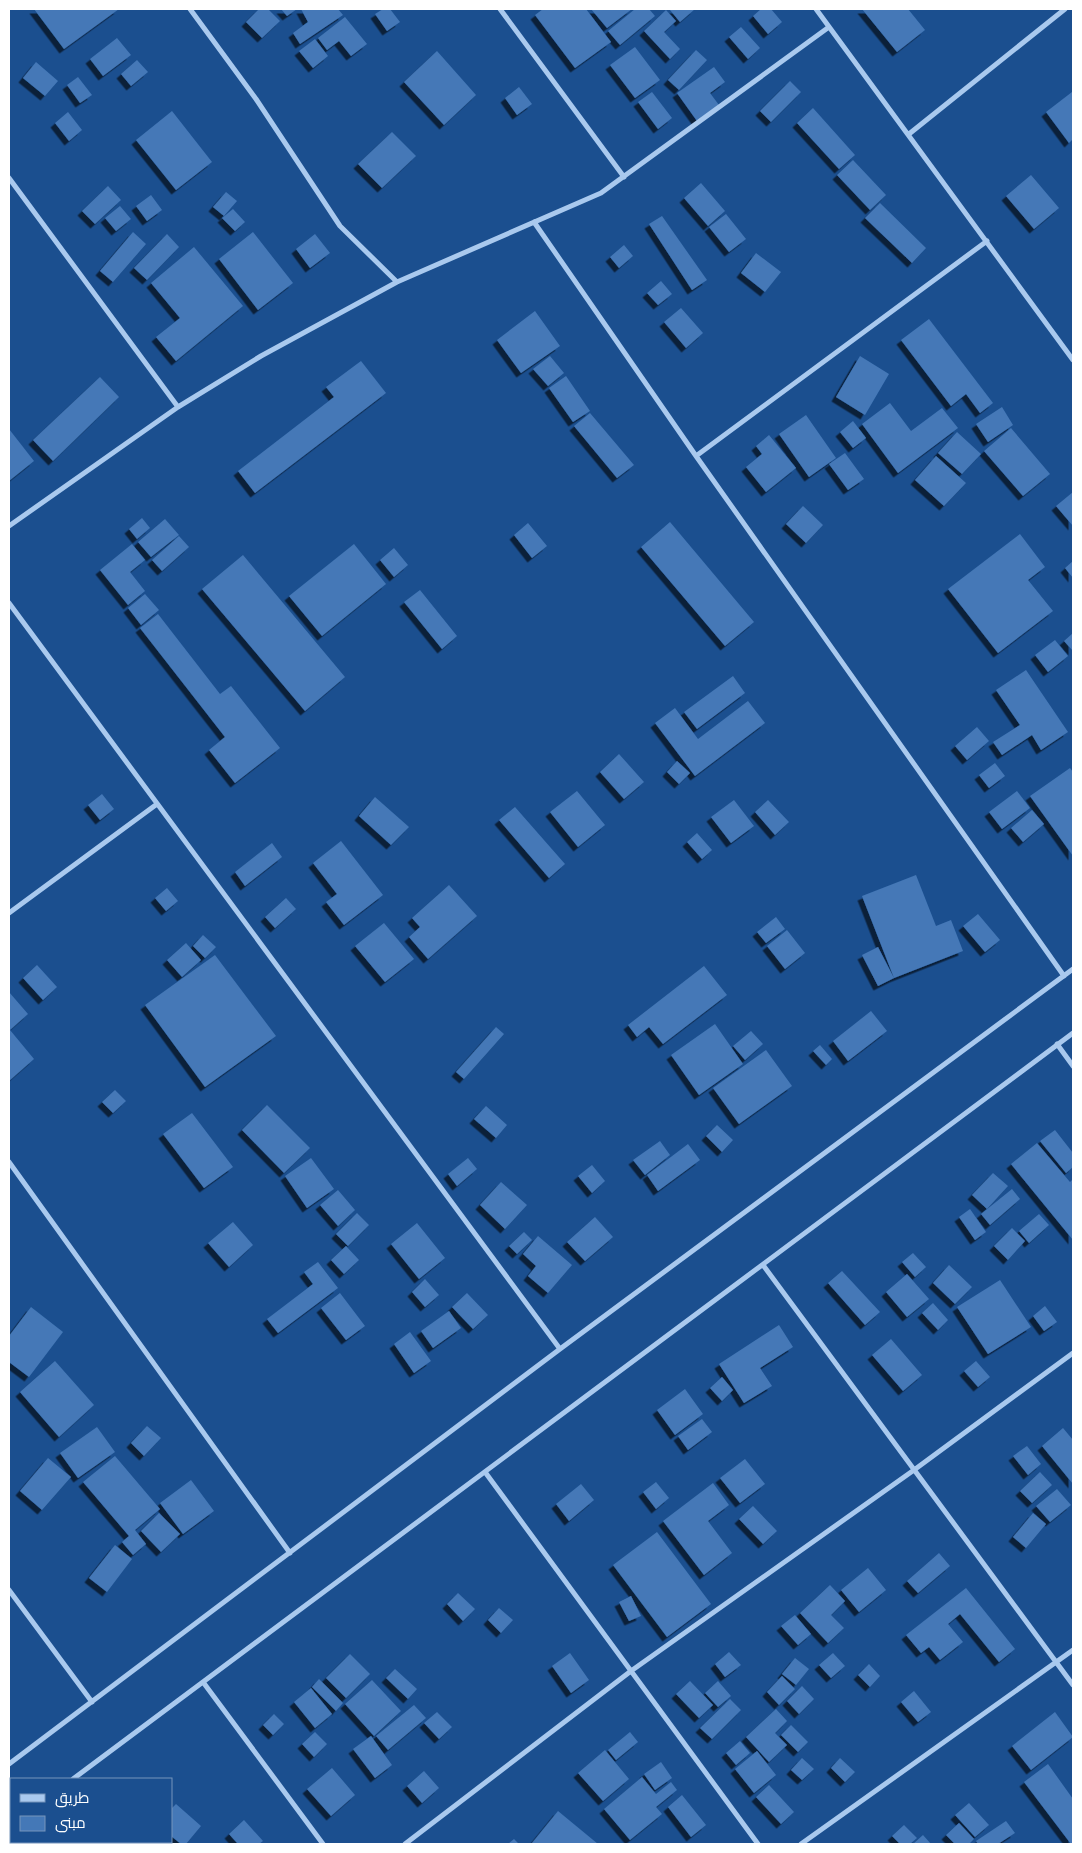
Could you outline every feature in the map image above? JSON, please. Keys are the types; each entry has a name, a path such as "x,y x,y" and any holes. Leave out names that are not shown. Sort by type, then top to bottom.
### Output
{"street":[{"path":"190,9 256,98 340,226 397,282"},
{"path":"500,9 624,177"},
{"path":"816,9 1073,360"},
{"path":"909,134 1065,9"},
{"path":"9,526 178,407 261,356 397,282 601,193 829,27"},
{"path":"9,178 178,407"},
{"path":"534,222 696,456 1064,976"},
{"path":"696,456 987,241"},
{"path":"9,603 560,1350"},
{"path":"9,913 157,804"},
{"path":"9,1764 560,1350 1073,969"},
{"path":"74,1778 1073,1032"},
{"path":"1057,1044 1073,1066"},
{"path":"9,1162 290,1553"},
{"path":"763,1264 1073,1685"},
{"path":"404,1844 631,1671 914,1470 1073,1353"},
{"path":"485,1472 758,1844"},
{"path":"9,1590 92,1702"},
{"path":"801,1844 1073,1650"},
{"path":"203,1682 323,1844"}],"building":[{"path":"34,9 119,9 64,49"},
{"path":"259,9 268,9 280,21 262,38 246,22"},
{"path":"281,9 297,9 287,16"},
{"path":"301,9 338,9 343,15 300,44 293,33 308,22"},
{"path":"383,9 390,9 400,22 387,31 375,14"},
{"path":"543,9 586,9 611,42 575,68 535,15"},
{"path":"591,9 632,9 607,28"},
{"path":"635,9 649,9 655,16 620,45 608,31"},
{"path":"695,9 680,22 670,10"},
{"path":"761,9 771,9 782,22 768,34 753,16"},
{"path":"862,9 908,9 925,30 897,52"},
{"path":"666,10 676,21 664,32 680,49 670,59 644,31"},
{"path":"345,17 367,44 351,56 339,41 327,50 318,38"},
{"path":"741,27 760,48 748,59 729,37"},
{"path":"117,38 131,55 103,76 90,59"},
{"path":"315,39 328,56 313,68 299,51"},
{"path":"635,47 660,80 635,98 610,65"},
{"path":"696,50 707,60 679,90 668,80"},
{"path":"437,51 476,95 444,125 404,82"},
{"path":"137,60 148,72 131,86 121,74"},
{"path":"36,62 58,81 45,96 23,78"},
{"path":"714,67 725,82 710,93 719,105 697,121 677,93"},
{"path":"78,77 92,95 80,103 67,85"},
{"path":"790,81 801,92 771,122 760,111"},
{"path":"519,87 532,104 517,115 505,98"},
{"path":"652,92 672,118 658,129 638,102"},
{"path":"1072,92 1073,139 1069,143 1046,112"},
{"path":"813,108 855,155 839,169 797,123"},
{"path":"172,111 212,162 176,190 136,140"},
{"path":"68,112 82,130 69,141 55,123"},
{"path":"392,132 416,156 382,188 358,164"},
{"path":"853,160 886,195 870,210 837,175"},
{"path":"1031,175 1059,208 1034,229 1006,196"},
{"path":"701,183 725,211 708,226 684,198"},
{"path":"108,186 121,200 95,224 82,211"},
{"path":"226,192 237,201 224,216 213,207"},
{"path":"151,195 162,210 147,221 136,206"},
{"path":"880,203 926,248 912,263 865,218"},
{"path":"120,206 131,219 116,231 105,218"},
{"path":"233,209 245,222 235,231 222,218"},
{"path":"726,214 746,239 729,252 709,227"},
{"path":"662,216 707,280 692,290 649,224"},
{"path":"133,232 146,244 113,282 100,271"},
{"path":"253,232 293,283 258,310 219,259"},
{"path":"167,234 179,247 147,280 134,268"},
{"path":"315,234 330,253 310,268 296,249"},
{"path":"624,245 633,256 619,268 610,257"},
{"path":"194,247 243,306 176,361 156,337 180,318 151,283"},
{"path":"756,253 781,272 765,292 741,273"},
{"path":"661,281 672,294 658,305 647,293"},
{"path":"681,308 703,333 686,348 664,322"},
{"path":"535,311 560,346 521,373 497,340"},
{"path":"929,319 993,403 980,413 966,394 951,406 901,340"},
{"path":"550,356 564,373 548,386 533,369"},
{"path":"860,356 889,374 865,415 836,397"},
{"path":"361,361 386,393 255,493 238,471 334,397 326,387"},
{"path":"566,376 590,411 573,422 549,388"},
{"path":"100,377 119,397 53,461 33,440"},
{"path":"890,403 911,431 942,408 958,428 898,473 862,424"},
{"path":"1002,407 1013,425 988,442 976,424"},
{"path":"590,413 634,465 617,478 574,426"},
{"path":"806,415 836,458 809,477 779,434"},
{"path":"853,421 866,438 853,448 840,432"},
{"path":"1011,428 1050,474 1023,496 984,451"},
{"path":"9,429 34,461 9,481"},
{"path":"957,432 981,454 962,474 938,453"},
{"path":"769,435 796,468 766,492 746,467 762,454 756,446"},
{"path":"845,453 864,479 848,490 829,464"},
{"path":"936,456 966,483 944,506 915,480"},
{"path":"1073,492 1073,526 1056,506"},
{"path":"803,506 823,525 806,543 786,524"},
{"path":"142,518 150,528 137,539 129,529"},
{"path":"165,519 179,535 151,557 138,542"},
{"path":"670,522 754,622 725,646 641,547"},
{"path":"528,523 547,546 532,558 514,535"},
{"path":"1020,534 1045,567 1028,580 1053,611 998,653 948,589"},
{"path":"179,536 189,547 162,571 152,560"},
{"path":"132,544 145,560 130,572 145,591 128,605 100,570"},
{"path":"354,544 386,584 322,636 289,596"},
{"path":"394,548 408,565 394,577 380,560"},
{"path":"243,555 345,677 305,711 202,589"},
{"path":"1073,561 1073,578 1065,568"},
{"path":"420,590 457,636 442,649 404,602"},
{"path":"145,594 159,610 141,625 128,608"},
{"path":"158,614 220,694 231,686 280,748 235,783 209,750 225,737 140,628"},
{"path":"1073,633 1073,651 1064,641"},
{"path":"1055,640 1068,656 1048,672 1035,655"},
{"path":"1026,670 1068,732 1041,750 1032,735 1002,755 993,742 1020,725 996,690"},
{"path":"733,676 745,693 697,729 684,712"},
{"path":"748,701 765,723 695,776 655,723 675,708 698,739"},
{"path":"977,727 989,741 967,760 955,746"},
{"path":"619,754 644,782 624,799 600,772"},
{"path":"677,761 690,773 679,784 667,772"},
{"path":"995,763 1005,776 989,788 979,775"},
{"path":"1070,768 1073,772 1073,856 1030,796"},
{"path":"577,791 605,825 578,847 550,812"},
{"path":"1017,791 1030,808 1002,829 989,812"},
{"path":"102,794 114,809 100,820 88,805"},
{"path":"375,797 409,827 391,845 359,816"},
{"path":"734,800 754,826 731,843 711,817"},
{"path":"768,800 789,822 775,835 755,812"},
{"path":"515,807 565,864 549,878 499,820"},
{"path":"1032,810 1044,824 1023,842 1011,828"},
{"path":"697,833 712,850 702,859 687,842"},
{"path":"341,841 383,895 344,925 326,902 337,894 313,863"},
{"path":"272,843 282,857 245,886 235,872"},
{"path":"916,875 936,926 951,920 963,951 894,978 862,896"},
{"path":"449,885 477,916 428,959 409,937 420,927 412,918"},
{"path":"167,888 178,901 166,911 155,898"},
{"path":"286,898 296,909 275,928 265,917"},
{"path":"978,914 1000,940 985,952 963,926"},
{"path":"776,917 785,929 766,943 757,932"},
{"path":"384,923 414,959 385,982 355,946"},
{"path":"787,930 805,953 785,969 767,946"},
{"path":"203,935 216,947 205,958 193,946"},
{"path":"186,943 201,960 182,977 167,960"},
{"path":"878,947 894,978 878,986 862,955"},
{"path":"215,955 276,1036 205,1087 145,1005"},
{"path":"37,965 57,987 43,1000 23,978"},
{"path":"704,966 727,995 663,1044 649,1027 637,1037 628,1025"},
{"path":"9,992 28,1014 10,1030 34,1059 9,1081"},
{"path":"871,1011 887,1031 848,1061 833,1041"},
{"path":"715,1024 743,1064 699,1095 671,1055"},
{"path":"496,1027 504,1034 464,1079 456,1072"},
{"path":"751,1031 763,1044 745,1060 733,1046"},
{"path":"820,1045 832,1059 826,1065 813,1051"},
{"path":"766,1050 792,1086 739,1124 713,1088"},
{"path":"115,1090 126,1101 113,1113 102,1102"},
{"path":"267,1105 310,1148 284,1173 242,1130"},
{"path":"486,1106 507,1125 496,1138 474,1119"},
{"path":"192,1113 233,1167 204,1188 163,1134"},
{"path":"717,1125 733,1140 722,1152 706,1136"},
{"path":"1055,1130 1073,1153 1073,1167 1066,1173 1040,1141"},
{"path":"660,1141 670,1155 645,1175 633,1160"},
{"path":"1037,1143 1070,1182 1073,1179 1073,1240 1011,1164"},
{"path":"688,1144 700,1160 658,1191 647,1175"},
{"path":"311,1158 334,1189 307,1208 285,1176"},
{"path":"468,1158 477,1169 457,1186 448,1174"},
{"path":"592,1165 605,1181 592,1193 578,1176"},
{"path":"993,1173 1008,1186 987,1209 972,1195"},
{"path":"501,1182 527,1205 505,1229 480,1205"},
{"path":"1012,1189 1020,1199 990,1225 981,1214"},
{"path":"338,1190 355,1210 338,1226 320,1205"},
{"path":"970,1209 986,1232 975,1240 959,1217"},
{"path":"357,1213 369,1225 348,1246 336,1234"},
{"path":"1039,1214 1049,1225 1029,1243 1019,1231"},
{"path":"595,1217 613,1237 585,1261 567,1242"},
{"path":"233,1222 253,1245 229,1267 208,1243"},
{"path":"417,1223 445,1258 419,1279 391,1244"},
{"path":"1012,1228 1025,1241 1008,1260 994,1246"},
{"path":"524,1232 532,1240 517,1254 509,1246"},
{"path":"538,1236 572,1265 548,1293 528,1276 536,1266 523,1254"},
{"path":"346,1246 359,1260 344,1274 331,1260"},
{"path":"913,1253 926,1267 915,1277 902,1262"},
{"path":"318,1262 338,1288 278,1333 267,1319 313,1284 304,1272"},
{"path":"949,1265 972,1287 955,1304 933,1283"},
{"path":"842,1271 880,1312 865,1325 828,1283"},
{"path":"907,1274 929,1299 907,1317 886,1292"},
{"path":"425,1279 439,1295 425,1307 412,1292"},
{"path":"1000,1280 1031,1327 988,1354 957,1307"},
{"path":"340,1293 365,1326 346,1340 321,1308"},
{"path":"467,1293 488,1315 473,1329 452,1307"},
{"path":"933,1303 948,1320 938,1330 922,1313"},
{"path":"1045,1306 1057,1322 1044,1331 1033,1316"},
{"path":"31,1307 63,1332 29,1377 9,1362 9,1336"},
{"path":"449,1311 461,1328 433,1348 421,1331"},
{"path":"779,1325 793,1347 760,1368 772,1386 744,1403 719,1364"},
{"path":"410,1332 431,1361 414,1373 394,1344"},
{"path":"891,1339 922,1375 903,1391 872,1355"},
{"path":"55,1361 94,1405 59,1437 20,1392"},
{"path":"976,1361 990,1377 978,1387 964,1371"},
{"path":"722,1377 733,1390 722,1401 710,1388"},
{"path":"685,1389 703,1414 675,1435 657,1410"},
{"path":"702,1419 712,1432 688,1450 678,1436"},
{"path":"147,1426 161,1438 144,1456 131,1443"},
{"path":"97,1427 115,1452 78,1478 60,1453"},
{"path":"1063,1428 1073,1440 1073,1484 1042,1446"},
{"path":"1027,1446 1041,1464 1028,1475 1013,1456"},
{"path":"115,1456 160,1509 135,1530 146,1544 133,1555 122,1542 129,1536 83,1482"},
{"path":"48,1458 71,1477 42,1510 20,1491"},
{"path":"745,1459 765,1484 740,1503 720,1478"},
{"path":"1040,1472 1052,1485 1032,1503 1020,1491"},
{"path":"191,1480 214,1511 183,1534 160,1503"},
{"path":"656,1482 669,1498 656,1509 643,1492"},
{"path":"713,1483 729,1505 708,1521 732,1553 704,1575 663,1521"},
{"path":"581,1484 594,1500 569,1521 556,1504"},
{"path":"1057,1489 1071,1505 1050,1522 1036,1506"},
{"path":"753,1506 777,1531 763,1544 739,1519"},
{"path":"159,1513 180,1534 161,1552 141,1531"},
{"path":"1033,1513 1046,1524 1026,1548 1013,1537"},
{"path":"657,1532 711,1604 667,1637 613,1565"},
{"path":"115,1545 132,1559 107,1592 89,1578"},
{"path":"939,1553 950,1566 918,1593 907,1581"},
{"path":"868,1568 886,1590 859,1612 841,1590"},
{"path":"830,1585 845,1601 831,1615 844,1628 828,1643 800,1613"},
{"path":"966,1588 1015,1649 999,1662 960,1614 948,1624 963,1642 940,1660 929,1647 921,1653 906,1635"},
{"path":"458,1593 475,1609 463,1621 447,1604"},
{"path":"631,1596 641,1616 629,1621 619,1602"},
{"path":"499,1608 513,1620 501,1633 488,1620"},
{"path":"795,1615 811,1634 798,1645 781,1626"},
{"path":"729,1652 741,1665 725,1677 715,1664"},
{"path":"570,1653 589,1680 571,1693 552,1666"},
{"path":"833,1653 845,1666 831,1678 819,1665"},
{"path":"350,1654 370,1674 346,1698 326,1678"},
{"path":"795,1658 809,1669 796,1685 782,1674"},
{"path":"869,1664 880,1676 870,1687 858,1675"},
{"path":"395,1669 417,1689 408,1699 386,1678"},
{"path":"782,1676 795,1689 779,1705 767,1692"},
{"path":"319,1679 343,1703 336,1711 312,1687"},
{"path":"372,1680 401,1711 374,1736 345,1704"},
{"path":"690,1681 713,1705 699,1718 676,1694"},
{"path":"718,1681 731,1696 718,1707 705,1693"},
{"path":"802,1686 814,1699 799,1714 787,1701"},
{"path":"311,1688 332,1714 315,1728 294,1702"},
{"path":"914,1691 931,1712 918,1722 901,1702"},
{"path":"730,1699 741,1710 712,1739 700,1728"},
{"path":"414,1705 426,1718 388,1750 376,1736"},
{"path":"776,1709 787,1721 775,1733 787,1745 769,1762 746,1737"},
{"path":"437,1712 452,1727 439,1739 424,1723"},
{"path":"1055,1712 1073,1737 1031,1770 1012,1746"},
{"path":"274,1714 284,1724 273,1735 263,1725"},
{"path":"791,1725 808,1742 798,1752 781,1735"},
{"path":"315,1732 327,1744 314,1757 302,1744"},
{"path":"630,1732 638,1742 616,1760 608,1750"},
{"path":"371,1736 392,1765 375,1778 353,1749"},
{"path":"740,1741 750,1753 736,1765 726,1753"},
{"path":"605,1750 629,1779 603,1801 578,1773"},
{"path":"757,1751 776,1775 754,1793 735,1769"},
{"path":"802,1758 814,1769 802,1780 791,1770"},
{"path":"840,1758 855,1772 845,1782 831,1768"},
{"path":"661,1762 672,1778 655,1790 644,1774"},
{"path":"1048,1764 1073,1799 1073,1844 1071,1844 1024,1782"},
{"path":"332,1768 355,1795 331,1816 307,1789"},
{"path":"424,1771 439,1788 422,1803 407,1786"},
{"path":"642,1777 656,1794 671,1782 677,1790 656,1807 662,1814 630,1840 604,1809"},
{"path":"769,1785 794,1812 781,1824 756,1797"},
{"path":"682,1795 706,1825 691,1837 668,1807"},
{"path":"969,1803 989,1825 975,1837 955,1815"},
{"path":"176,1804 201,1826 186,1844 181,1844 172,1837 172,1808"},
{"path":"558,1811 598,1844 532,1843"},
{"path":"244,1820 263,1841 259,1844 238,1844 229,1834"},
{"path":"1006,1821 1015,1833 998,1844 978,1844 976,1841"},
{"path":"959,1823 974,1839 969,1844 955,1844 946,1835"},
{"path":"904,1825 917,1838 910,1844 900,1844 892,1836"},
{"path":"923,1835 931,1844 913,1844"},
{"path":"514,1839 519,1844 508,1844"},
{"path":"140,1843 142,1844 102,1844"}]}
